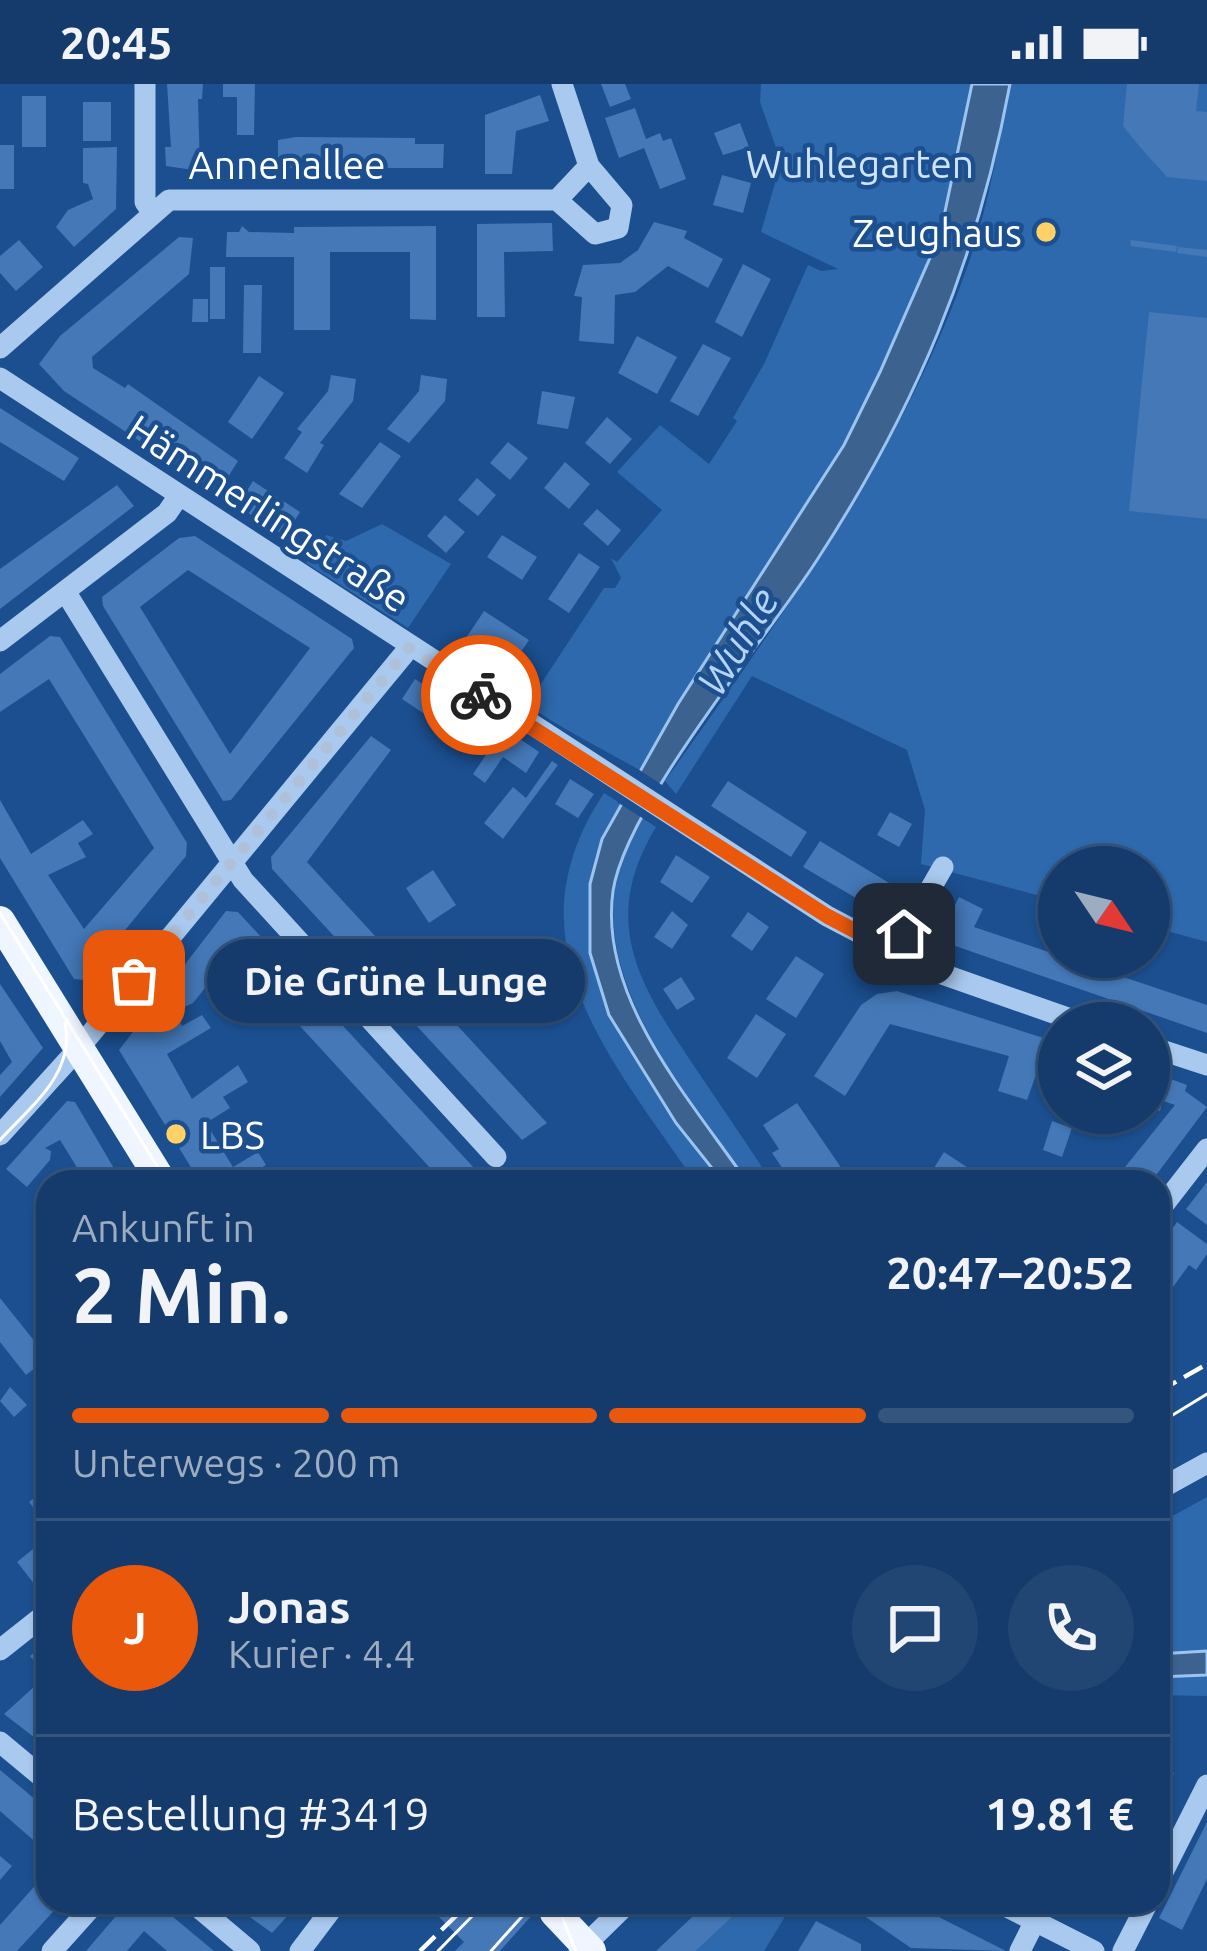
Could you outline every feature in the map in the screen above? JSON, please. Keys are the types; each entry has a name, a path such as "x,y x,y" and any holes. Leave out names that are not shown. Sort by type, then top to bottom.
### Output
{"main road":[{"path":"0,921 155,1170"},
{"path":"557,1914 580,1949"}],"street":[{"path":"146,84 145,202 152,212"},
{"path":"562,84 589,166 622,205 618,228 595,234 557,200 589,166"},
{"name":"Annenallee","path":"0,348 169,200 557,200"},
{"name":"Hämmerlingstraße","path":"0,378 409,648 827,916 895,952"},
{"path":"0,641 167,513 178,496"},
{"path":"65,591 230,862 496,1157"},
{"path":"0,1135 79,1048 409,648"},
{"path":"943,867 895,952 1038,1006"},
{"path":"1170,1053 1207,1065"},
{"path":"1170,1197 1207,1149"},
{"path":"1170,1483 1207,1463"},
{"path":"0,1650 36,1622"},
{"path":"0,1742 36,1772"},
{"path":"1170,1858 1207,1785"},
{"path":"52,1951 85,1914"},
{"path":"206,1914 250,1951"},
{"path":"300,1951 328,1914"},
{"path":"580,1949 616,1914"},
{"path":"1021,1914 1094,1951"},
{"path":"1123,1951 1142,1914"},
{"path":"1020,1951 1035,1921"}],"green space":[{"name":"Wuhlegarten","path":"761,84 972,84 939,225 888,358 844,444 713,646 643,772 527,705 604,588 615,588 621,578 611,558 617,562 662,510 617,472 660,425 709,464 737,421 733,418 765,362 808,265 821,271 838,269 761,232 781,162 760,102"},
{"path":"1010,84 1207,84 1207,942 1170,932 1170,846 1038,846 1038,895 921,864 925,810 907,750 752,676 676,794 665,781 794,596 910,401 969,262 993,174"},
{"path":"382,524 451,564 408,628 306,563 326,535 346,541"},
{"path":"604,793 623,805 599,857 590,908 594,957 608,1005 630,1051 714,1170 687,1170 603,1044 581,998 567,950 564,900 576,848"},
{"path":"642,818 656,827 630,893 633,951 674,1036 764,1170 739,1170 689,1100 637,1009 620,962 613,914 620,866"},
{"path":"1207,1497 1207,1651 1170,1653 1170,1517"},
{"path":"1207,1675 1207,1696 1170,1695 1170,1677"},
{"path":"735,1914 787,1914 764,1951 696,1951"}],"water":[{"name":"Wuhle","path":"972,84 1010,84 961,273 913,390 817,560 700,724 643,814 623,855 613,891 612,931 634,1008 676,1082 738,1170 713,1170 676,1123 609,1015 590,953 590,884 602,839 678,704 844,445 940,235"},
{"path":"1207,1651 1207,1675 1170,1677 1170,1653"}],"pier":[{"path":"638,769 668,789 647,821 617,802"}],"building":[{"path":"167,84 203,84 202,99 198,99 200,171 166,166 165,147 171,147"},
{"path":"223,84 255,84 254,135 237,135 237,97 223,97"},
{"path":"601,84 625,84 631,99 610,107"},
{"path":"1127,84 1199,84 1196,111 1207,112 1207,181 1167,177 1140,147 1123,126"},
{"path":"540,95 549,121 516,131 512,174 485,174 485,115"},
{"path":"22,96 46,96 46,147 22,147"},
{"path":"83,102 111,102 111,141 83,141"},
{"path":"635,108 646,139 660,133 663,141 671,138 686,179 660,189 644,148 619,158 605,118"},
{"path":"740,123 749,147 723,155 714,133"},
{"path":"415,138 415,144 444,144 443,168 278,168 278,140"},
{"path":"0,145 14,145 14,189 0,189"},
{"path":"117,147 116,209 74,247 56,227 68,210 93,199 88,184 83,183 83,148"},
{"path":"722,175 751,183 743,213 713,205"},
{"path":"654,222 687,231 684,238 723,259 708,288 668,266 635,292 615,295 614,344 579,341 582,297 574,296 583,265 620,263 638,250"},
{"path":"552,223 553,251 504,252 505,317 477,317 477,224"},
{"path":"242,226 249,232 294,233 294,227 436,226 436,320 410,319 410,252 330,252 330,330 294,330 294,257 226,257 227,232 239,232"},
{"path":"179,237 193,238 189,274 92,357 93,368 125,388 128,384 238,461 218,493 64,391 39,364 60,336"},
{"path":"19,240 43,267 16,291 0,273 0,256"},
{"path":"1131,240 1177,246 1176,252 1130,246"},
{"path":"1178,247 1207,250 1207,257 1177,253"},
{"path":"743,264 771,279 742,337 715,322"},
{"path":"210,267 225,267 225,319 210,319"},
{"path":"244,285 262,285 261,353 243,353"},
{"path":"193,299 208,299 208,322 192,322"},
{"path":"1149,312 1207,318 1207,519 1129,511"},
{"path":"637,336 677,357 657,394 618,373"},
{"path":"703,344 731,358 698,416 670,401"},
{"path":"331,375 356,379 353,401 320,443 324,445 307,473 284,458 302,432 297,429 328,391"},
{"path":"421,375 447,379 445,401 409,443 387,429 419,391"},
{"path":"259,376 284,393 252,439 228,422"},
{"path":"542,391 575,397 568,429 537,424"},
{"path":"0,408 79,458 64,481 0,442"},
{"path":"607,417 632,439 610,464 585,443"},
{"path":"380,442 401,456 362,508 339,494"},
{"path":"508,442 528,458 510,480 490,463"},
{"path":"565,462 590,484 569,509 544,488"},
{"path":"477,478 496,495 478,516 458,500"},
{"path":"253,481 300,512 285,536 237,506"},
{"path":"117,485 134,506 0,609 0,569"},
{"path":"597,509 621,530 608,546 583,524"},
{"path":"445,515 465,532 446,553 427,536"},
{"path":"502,535 537,557 522,580 487,557"},
{"path":"195,536 352,639 354,648 231,800 223,801 103,606 102,597 179,538","holes":["188,570 310,648 230,754 140,607"]},
{"path":"579,553 600,567 569,613 548,599"},
{"path":"484,611 529,640 509,670 464,641"},
{"path":"50,636 60,637 187,843 186,856 84,980 74,979 0,858 0,800 31,854 83,820 93,834 78,843 86,857 48,875 84,929 154,848 49,679 0,712 0,674"},
{"path":"415,679 481,721 467,742 402,699"},
{"path":"504,728 539,752 526,773 503,757 485,783 473,774"},
{"path":"371,736 391,750 307,862 547,1123 522,1140 272,869 271,857"},
{"path":"552,761 558,765 503,839 484,823 513,787 526,798"},
{"path":"570,779 594,794 578,818 555,804"},
{"path":"728,781 807,832 791,857 711,806"},
{"path":"890,812 912,824 899,847 877,835"},
{"path":"820,841 899,889 885,915 803,867"},
{"path":"676,855 710,877 692,903 660,882"},
{"path":"433,870 456,905 429,923 406,888"},
{"path":"959,897 983,909 974,927 1038,948 1038,975 938,940"},
{"path":"226,911 238,912 475,1169 432,1170 233,953 193,1003 176,1011 182,1026 202,1015 211,1028 167,1054 192,1099 238,1065 248,1082 223,1097 230,1108 206,1123 233,1167 258,1152 266,1165 258,1170 193,1170 119,1050"},
{"path":"672,911 688,925 672,949 654,937"},
{"path":"748,912 769,927 752,951 731,936"},
{"path":"796,956 824,974 796,1018 766,999"},
{"path":"681,977 695,999 677,1010 663,989"},
{"path":"1048,978 1126,978 1207,1005 1207,1033 1170,1020 1170,1002 1117,1002"},
{"path":"0,984 43,1048 0,1097 0,1075 12,1062 0,1041"},
{"path":"897,991 1038,1036 1038,1069 1027,1100 998,1091 1009,1056 890,1024 845,1096 814,1076 861,1005 877,994"},
{"path":"756,1014 786,1034 757,1078 727,1058"},
{"path":"1170,1079 1187,1085 1185,1091 1207,1107 1160,1170 1123,1170 1152,1134 1170,1134 1170,1111 1175,1105 1170,1103"},
{"path":"67,1101 75,1102 115,1170 79,1170 60,1140 45,1148 51,1151 50,1160 36,1170 27,1187 6,1169"},
{"path":"797,1103 842,1169 784,1170 772,1153 779,1149 763,1125"},
{"path":"1048,1134 1070,1134 1062,1157 1043,1150"},
{"path":"944,1152 971,1170 933,1170"},
{"path":"1207,1182 1207,1225 1186,1209"},
{"path":"1177,1222 1207,1244 1207,1254 1196,1270 1189,1265 1173,1287 1170,1285 1170,1232"},
{"path":"0,1298 36,1343 36,1367 26,1375 0,1342"},
{"path":"10,1387 27,1405 14,1417 0,1401"},
{"path":"36,1547 36,1586 17,1562"},
{"path":"36,1685 36,1739 4,1714"},
{"path":"0,1770 36,1800 36,1842 0,1811"},
{"path":"1207,1822 1207,1879 1182,1930 1159,1918 1170,1914 1170,1896"},
{"path":"0,1856 12,1866 0,1880"},
{"path":"36,1884 36,1914 51,1914 17,1951 0,1951 0,1925"},
{"path":"118,1914 169,1914 214,1951 167,1951 144,1931 127,1951 86,1951"},
{"path":"246,1914 289,1914 272,1933"},
{"path":"436,1914 533,1914 500,1951 455,1951 464,1942"},
{"path":"695,1914 735,1914 696,1951 656,1951"},
{"path":"861,1914 933,1914 1006,1951 911,1948"},
{"path":"816,1921 861,1944 861,1951 798,1951"}],"tram line":[{"path":"0,913 160,1170"},
{"path":"0,1140 57,1073 67,1041 65,1023"},
{"path":"1170,1417 1207,1394"},
{"path":"438,1951 474,1914"},
{"path":"491,1951 524,1914"},
{"path":"561,1914 576,1951"}],"railway":[{"path":"1170,1385 1207,1364"},
{"path":"420,1951 458,1914"}],"way so far":[{"path":"134,981 409,648 481,695"}],"place":[{"name":"Zeughaus","path":"1046,232"},
{"name":"Die Grüne Lunge","path":"134,981"},
{"name":"LBS","path":"176,1134"}],"route":[{"path":"481,695 827,916 895,952 904,934"}]}
